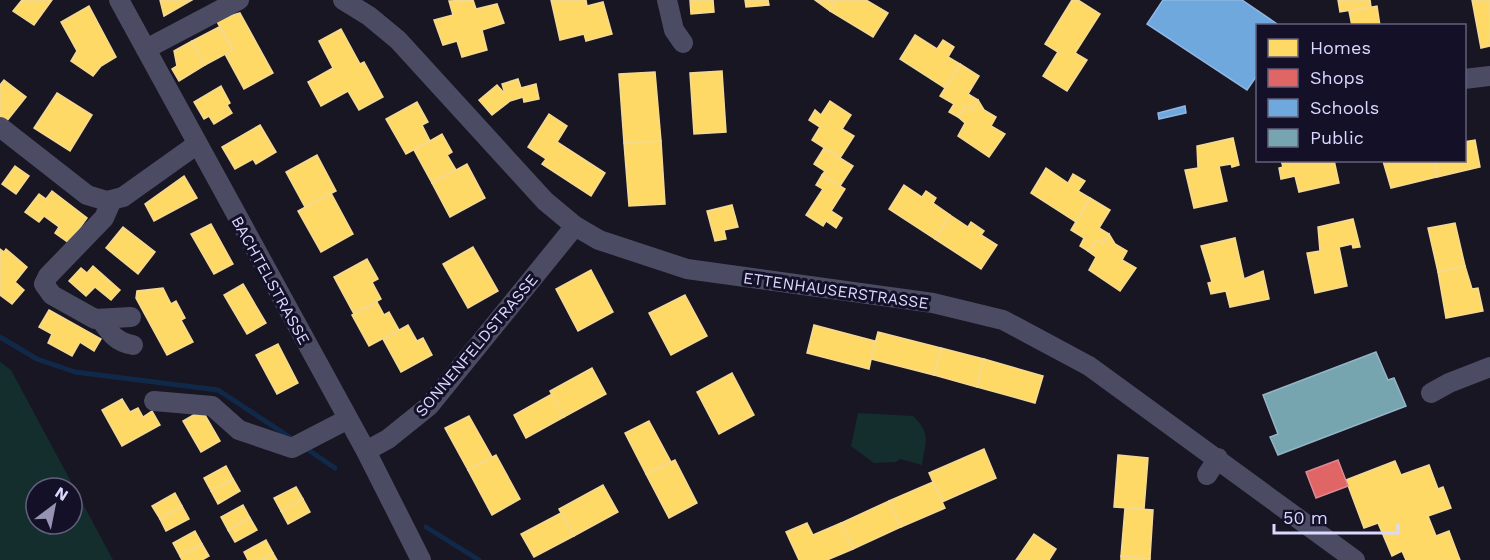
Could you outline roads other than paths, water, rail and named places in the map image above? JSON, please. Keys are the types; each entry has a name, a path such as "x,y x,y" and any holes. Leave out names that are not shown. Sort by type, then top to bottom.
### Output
{"street":[{"name":"BACHTELSTRASSE","path":"119,0 196,145 366,451 421,560"},
{"path":"146,49 239,0"},
{"name":"ETTENHAUSERSTRASSE","path":"343,0 369,16 398,40 545,201 575,226 608,244 687,269 933,303 1004,320 1089,366 1355,560"},
{"path":"668,6 674,30 683,43"},
{"path":"1466,79 1490,76"},
{"path":"0,127 87,195 99,201 111,202 123,197 196,145"},
{"path":"111,202 104,218 48,276 44,284 52,295 89,316 101,320 131,317"},
{"name":"SONNENFELDSTRASSE","path":"366,451 388,439 429,406 575,226"},
{"path":"101,320 112,336 123,343 133,345"},
{"path":"1431,393 1449,382 1490,367"},
{"path":"154,401 212,406 239,430 298,444 348,419"},
{"path":"1207,475 1218,458"}],"waterway":[{"path":"0,337 37,359 75,372 218,390 294,440"},
{"path":"304,447 335,468"},
{"path":"426,527 479,560"}]}
